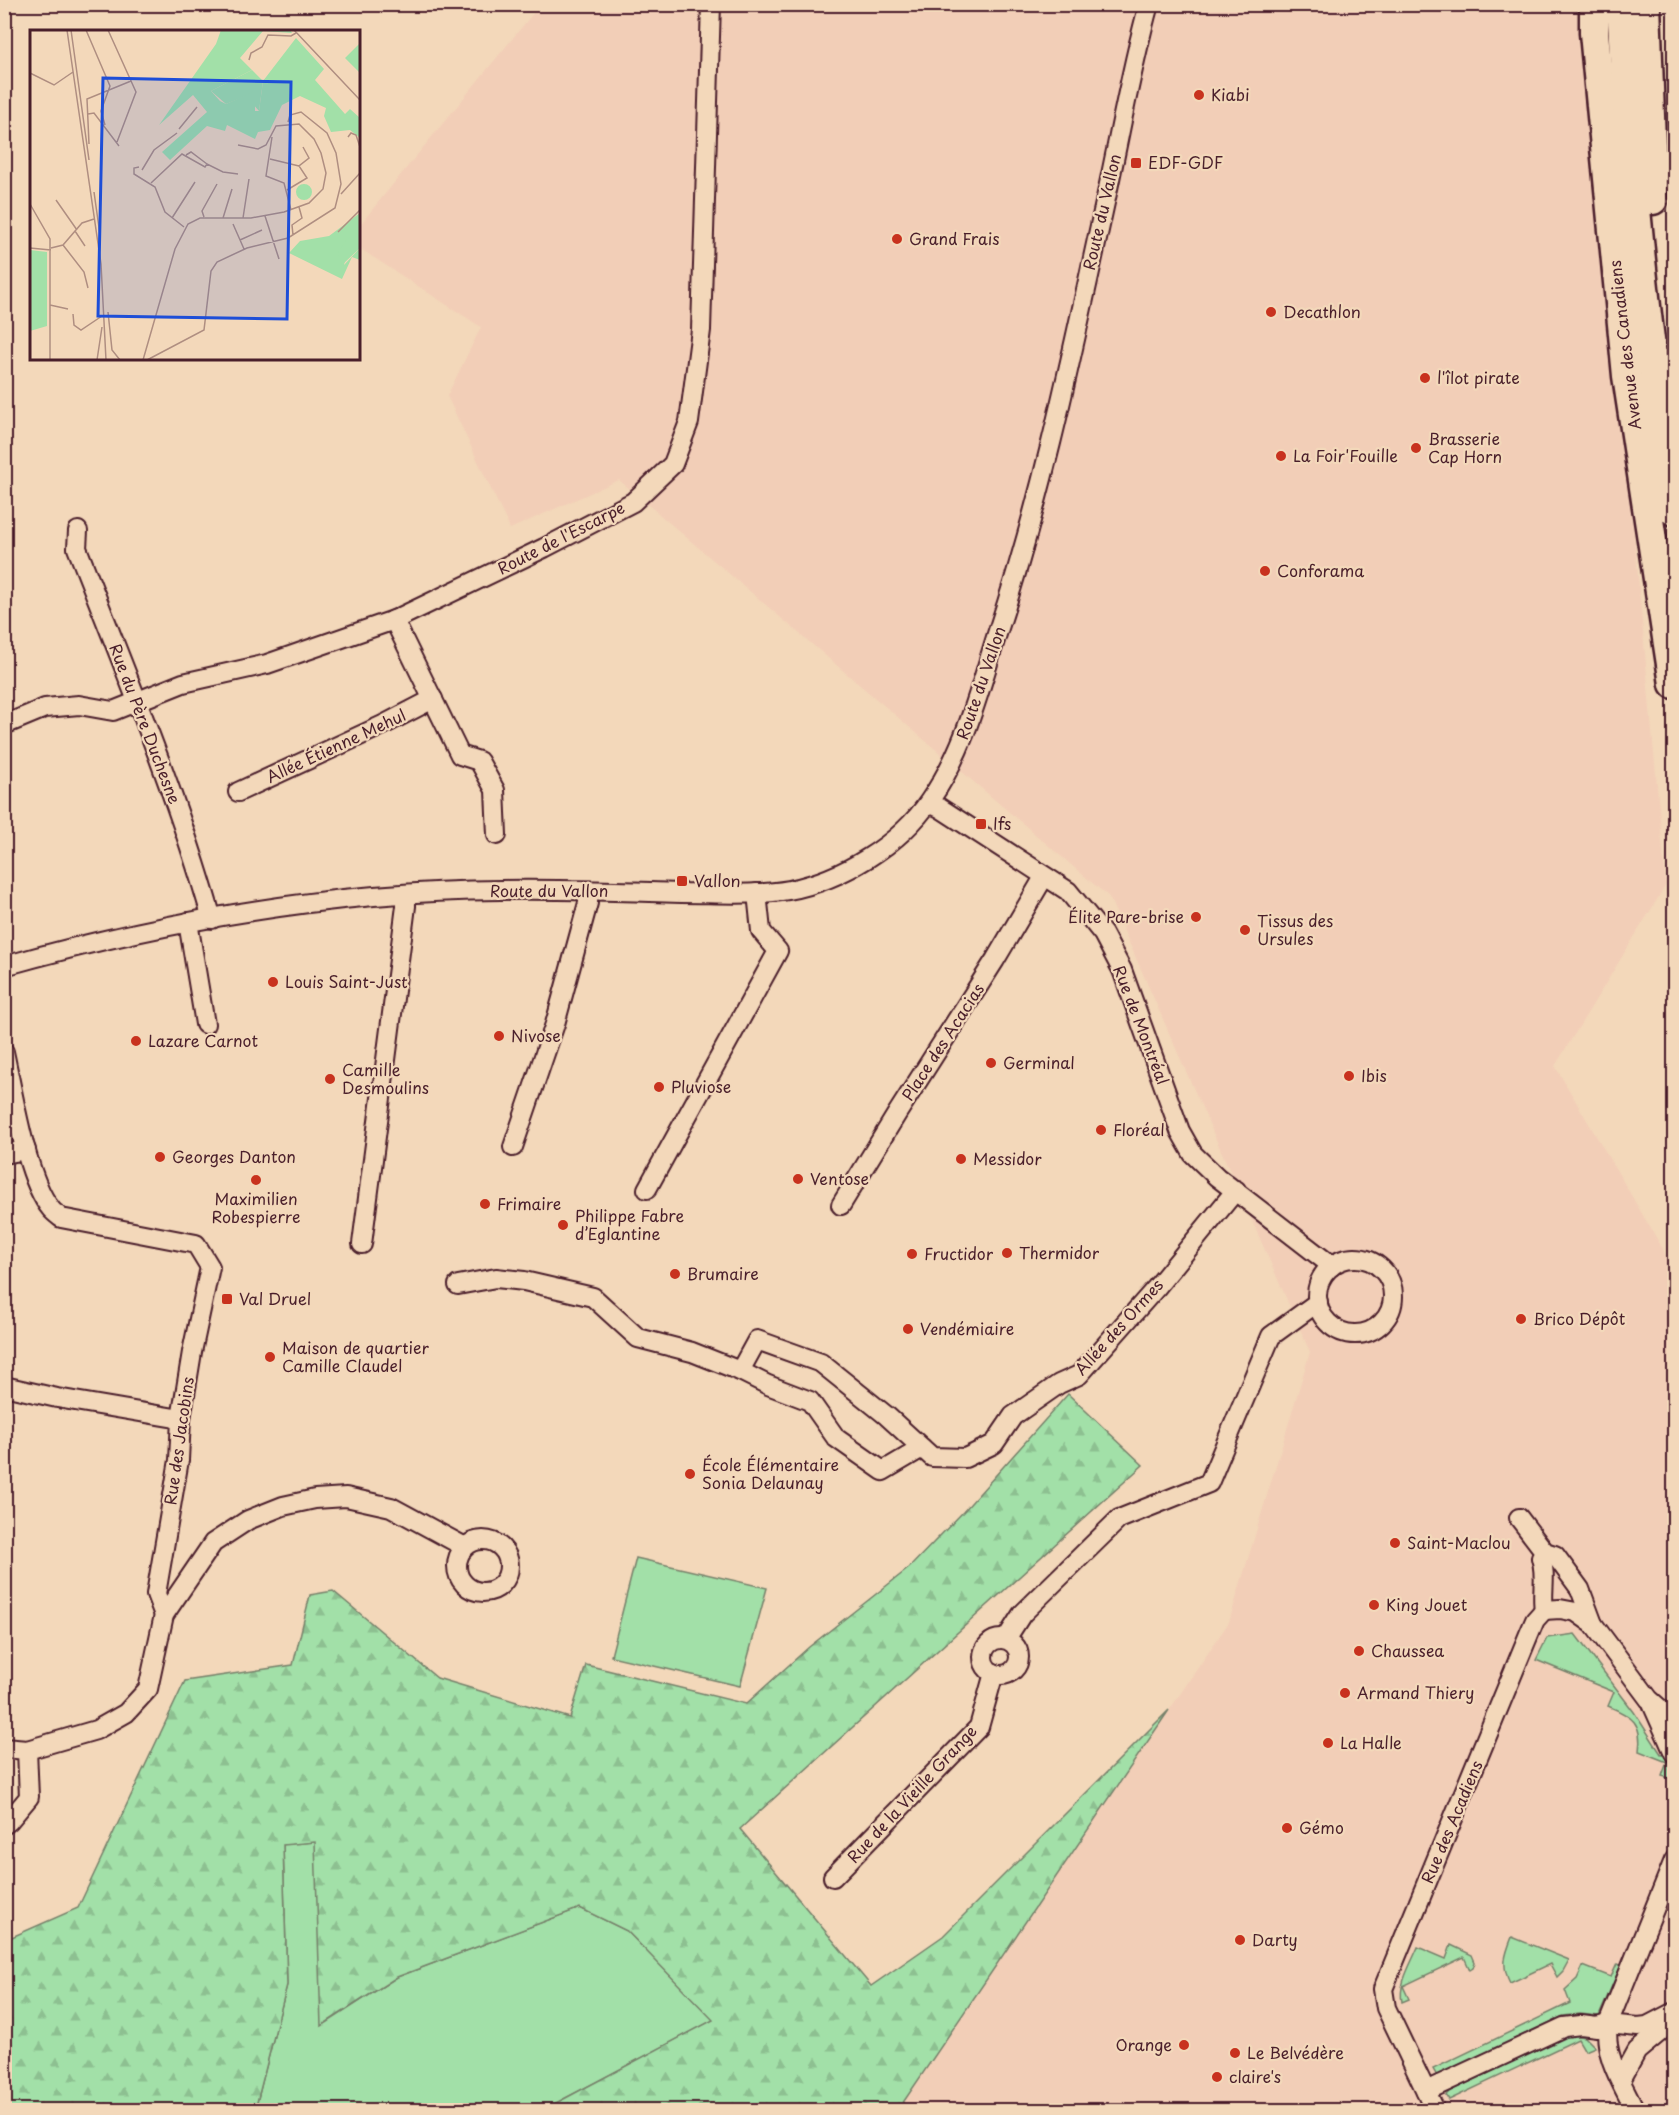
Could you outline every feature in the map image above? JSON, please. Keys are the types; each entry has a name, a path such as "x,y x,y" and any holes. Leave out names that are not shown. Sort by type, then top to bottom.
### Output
{"main road":[{"name":"Avenue des Canadiens","path":"1592,4 1627,376 1674,684"},
{"name":"Avenue des Canadiens","path":"1621,4 1641,271 1674,511"},
{"path":"1641,271 1654,241 1646,4"}],"street":[{"name":"Route de l'Escarpe","path":"4,725 45,708 79,705 112,711 183,684 267,664 394,620 544,549 633,502 673,464 689,422 701,330 711,4"},
{"name":"Route du Vallon","path":"4,966 188,922 340,899 498,890 757,893 791,890 845,871 874,855 900,833 929,803 944,778 970,723 1041,489 1149,4"},
{"name":"Rue du Père Duchesne","path":"78,531 77,548 139,701 194,857 212,919"},
{"path":"394,620 460,755 478,761 495,790 497,835"},
{"name":"Allée Étienne Mehul","path":"238,792 383,725 433,699"},
{"name":"Rue de Montréal","path":"929,803 1068,891 1103,934 1122,969 1180,1131 1193,1154 1217,1177 1332,1266"},
{"name":"Place des Acacias","path":"840,1205 897,1112 996,960 1044,877"},
{"path":"513,1147 555,1024 588,903 588,891"},
{"path":"647,1189 778,951 761,931 757,893"},
{"path":"362,1244 406,894"},
{"path":"188,922 205,1024"},
{"path":"4,1052 26,1150 4,1154"},
{"name":"Rue des Jacobins","path":"26,1150 41,1192 51,1209 61,1218 196,1244 210,1267 192,1352 182,1419 179,1460 156,1594 164,1615"},
{"name":"Allée des Ormes","path":"740,1371 757,1340 821,1363 887,1416 932,1457 965,1458 994,1444 1013,1416 1059,1384 1079,1375 1156,1288 1236,1190"},
{"path":"1353,1258 1364,1259 1383,1269 1393,1289 1391,1310 1385,1320 1377,1327 1355,1334 1334,1328 1321,1312 1318,1302 1320,1282 1332,1266 1353,1258"},
{"path":"458,1285 496,1278 524,1281 593,1297 638,1338 692,1352 810,1401 836,1438 883,1471 922,1448"},
{"path":"1006,1639 1022,1614 1119,1519 1209,1483 1271,1336 1318,1302"},
{"path":"4,1386 57,1398 182,1419"},
{"path":"4,1748 27,1750 96,1730 126,1713 148,1689 164,1615 213,1543 248,1520 283,1506 315,1499 346,1497 391,1506 465,1547"},
{"path":"1519,1518 1545,1552 1555,1555 1580,1589 1593,1624 1649,1699 1674,1721"},
{"path":"1545,1552 1541,1558 1545,1570 1542,1596 1544,1610 1560,1609 1576,1612 1593,1624"},
{"name":"Rue des Acadiens","path":"1435,2110 1386,2008 1383,1989 1529,1634 1535,1620 1544,1610"},
{"path":"1006,1639 1019,1651 1018,1663 1011,1672 999,1675 984,1664 984,1650 993,1640 1006,1639"},
{"name":"Rue de la Vieille Grange","path":"833,1877 979,1728 994,1673"},
{"path":"1649,1699 1674,1753"},
{"path":"4,1825 29,1797 27,1750"},
{"path":"1635,2110 1609,2052 1606,2037 1608,2024 1674,1860"},
{"path":"1426,2091 1564,2026 1596,2027 1608,2024 1647,2026 1674,2012"},
{"path":"1621,2080 1637,2051 1661,2031"}],"shaded area":[{"path":"540,5 1586,5 1666,885 1555,1066 1664,1251 1674,1285 1674,2110 898,2110 1229,1622 1310,1352 1109,897 619,480 510,529 447,396 481,327 360,249 360,225"}],"green space":[{"path":"1068,1394 1143,1465 740,1829 871,1986 943,1936 1169,1710 898,2110 543,2110 713,2020 627,1931 580,1908 397,1977 321,2026 315,1842 283,1845 287,1985 255,2110 5,2110 5,1940 78,1908 185,1681 293,1665 310,1595 333,1591 437,1678 570,1718 586,1665 746,1704 809,1647 909,1568 963,1512"},
{"path":"636,1558 767,1588 740,1686 611,1656"},
{"path":"1575,1634 1634,1712 1661,1754 1666,1753 1672,1777 1662,1776 1667,1762 1639,1751 1639,1734 1634,1722 1624,1713 1608,1706 1614,1692 1536,1660 1547,1638"},
{"path":"316,1842 322,2026 397,1977 580,1908 627,1931 714,2020 543,2110 255,2110 287,1985 283,1844"},
{"path":"1512,1937 1569,1960 1557,1977 1550,1964 1510,1983 1505,1960"},
{"path":"1451,1945 1472,1955 1475,1962 1473,1968 1470,1970 1464,1957 1403,1986 1409,1999 1402,2002 1403,1981 1418,1947 1446,1959"},
{"path":"1617,1964 1621,1965 1599,2016 1580,2014 1563,2016 1437,2076 1433,2069 1570,2003 1565,1990 1577,1979 1583,1966 1611,1977"},
{"path":"1570,2034 1585,2037 1595,2047 1585,2051 1578,2039 1449,2100 1446,2095 1450,2091"}],"place":[{"name":"Kiabi","path":"1199,95"},
{"name":"EDF-GDF","path":"1136,163"},
{"name":"Grand Frais","path":"897,239"},
{"name":"Decathlon","path":"1271,312"},
{"name":"l'îlot pirate","path":"1425,378"},
{"name":"Brasserie Cap Horn","path":"1416,448"},
{"name":"La Foir'Fouille","path":"1281,456"},
{"name":"Conforama","path":"1265,571"},
{"name":"Ifs","path":"981,824"},
{"name":"Vallon","path":"682,881"},
{"name":"Élite Pare-brise","path":"1196,917"},
{"name":"Tissus des Ursules","path":"1245,930"},
{"name":"Louis Saint-Just","path":"273,982"},
{"name":"Nivose","path":"499,1036"},
{"name":"Lazare Carnot","path":"136,1041"},
{"name":"Germinal","path":"991,1063"},
{"name":"Ibis","path":"1349,1076"},
{"name":"Camille Desmoulins","path":"330,1079"},
{"name":"Pluviose","path":"659,1087"},
{"name":"Floréal","path":"1101,1130"},
{"name":"Georges Danton","path":"160,1157"},
{"name":"Messidor","path":"961,1159"},
{"name":"Ventose","path":"798,1179"},
{"name":"Maximilien Robespierre","path":"256,1180"},
{"name":"Frimaire","path":"485,1204"},
{"name":"Philippe Fabre d’Eglantine","path":"563,1225"},
{"name":"Thermidor","path":"1007,1253"},
{"name":"Fructidor","path":"912,1254"},
{"name":"Brumaire","path":"675,1274"},
{"name":"Val Druel","path":"227,1299"},
{"name":"Brico Dépôt","path":"1521,1319"},
{"name":"Vendémiaire","path":"908,1329"},
{"name":"Maison de quartier Camille Claudel","path":"270,1357"},
{"name":"École Élémentaire Sonia Delaunay","path":"690,1474"},
{"name":"Saint-Maclou","path":"1395,1543"},
{"name":"King Jouet","path":"1374,1605"},
{"name":"Chaussea","path":"1359,1651"},
{"name":"Armand Thiery","path":"1345,1693"},
{"name":"La Halle","path":"1328,1743"},
{"name":"Gémo","path":"1287,1828"},
{"name":"Darty","path":"1240,1940"},
{"name":"Orange","path":"1184,2045"},
{"name":"Le Belvédère","path":"1235,2053"},
{"name":"claire's","path":"1217,2077"}]}
